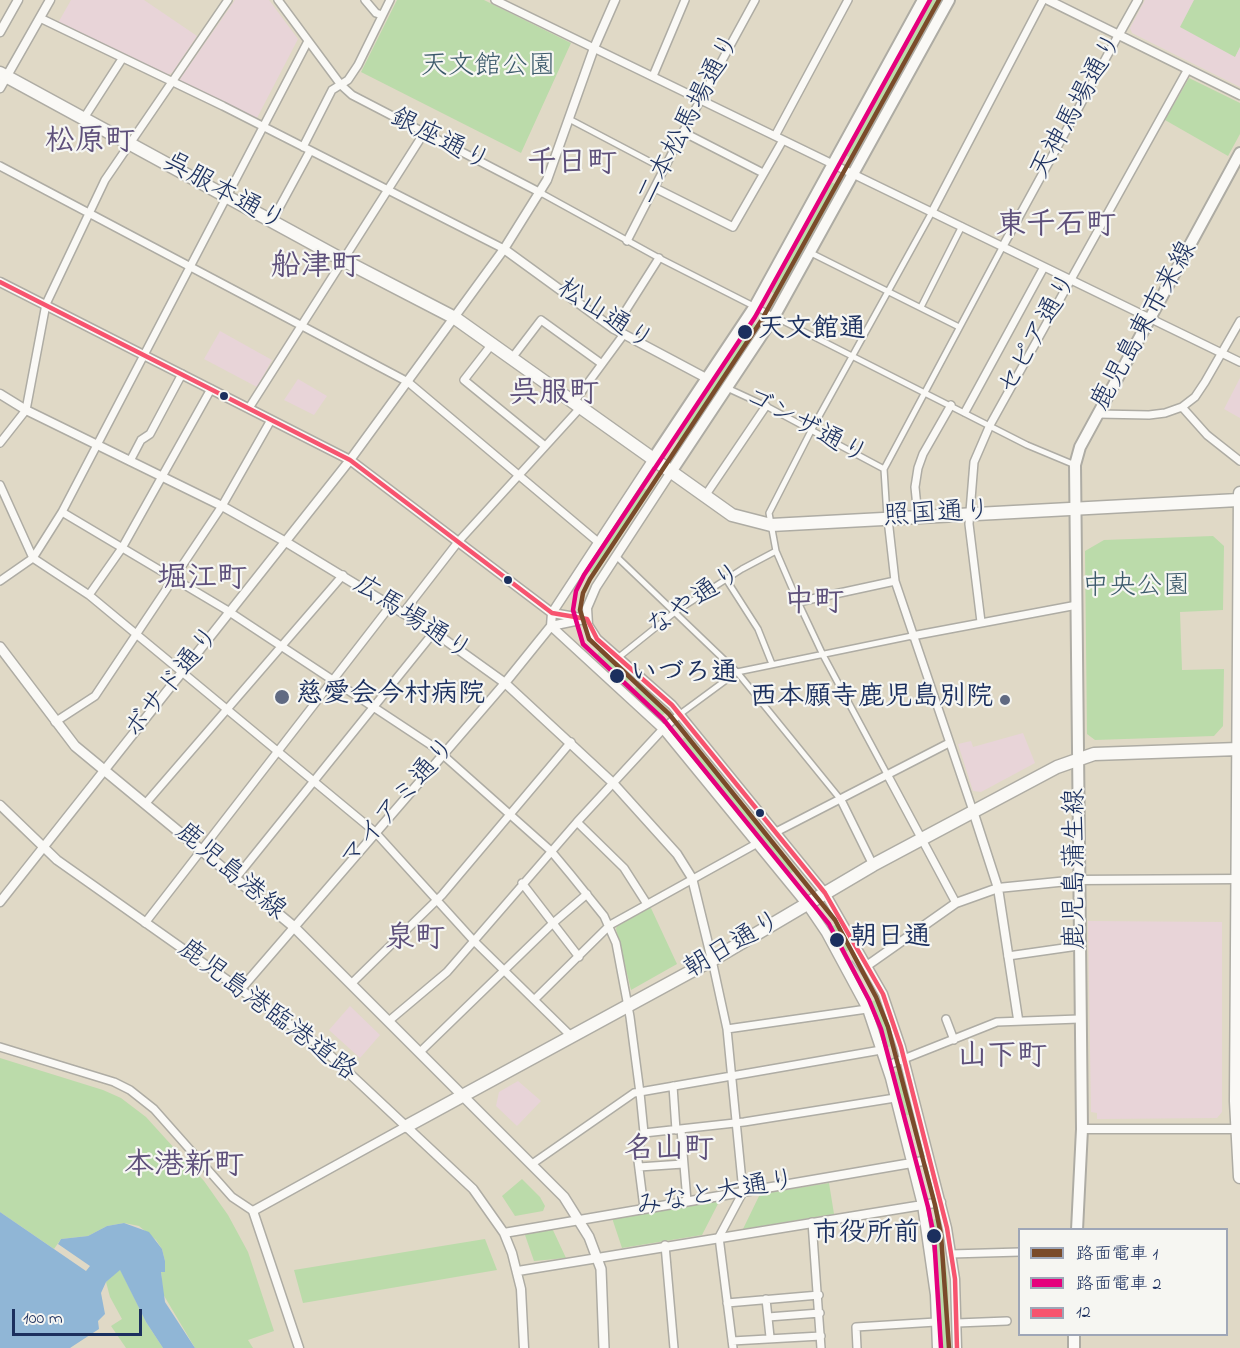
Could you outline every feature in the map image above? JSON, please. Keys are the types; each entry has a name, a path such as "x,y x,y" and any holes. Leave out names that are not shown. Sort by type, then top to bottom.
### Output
{"highway":[{"name":"呉服本通り","path":"3,74 343,260 455,318 653,459"},
{"name":"照国通り","path":"653,459 732,515 771,525 970,515 1239,497"},
{"path":"1239,497 1238,1129 1240,1177"},
{"name":"朝日通り","path":"407,1126 712,960 873,865 1078,758 1094,754 1239,748"}],"main road":[{"path":"653,459 755,306 923,0"},
{"path":"671,472 775,315 949,0"},
{"name":"鹿児島東市来線","path":"1074,508 1075,465 1080,447 1240,153"},
{"name":"鹿児島蒲生線","path":"1074,508 1082,1129 1077,1228"},
{"name":"鹿児島港線","path":"0,646 75,746 293,926 390,1020 564,1197 579,1219 597,1257 604,1288 604,1348"}],"street":[{"path":"0,32 18,0"},
{"path":"0,88 3,74 50,0"},
{"path":"0,443 26,410 46,304 105,180 228,0"},
{"name":"銀座通り","path":"278,0 341,85 363,102 541,193"},
{"path":"365,0 376,13 382,15"},
{"name":"ボサド通り","path":"0,902 350,460 504,249 541,193 594,48 615,0"},
{"path":"653,76 685,0"},
{"name":"二本松馬場通り","path":"627,241 755,0"},
{"path":"775,136 848,0"},
{"path":"956,903 823,655 776,551 769,513 812,429 932,212 1043,0"},
{"path":"1048,0 1240,95"},
{"name":"天神馬場通り","path":"1003,246 1138,0"},
{"path":"272,221 307,149 332,90 348,81 388,1"},
{"path":"498,1 1240,362"},
{"path":"40,18 263,127 504,249"},
{"path":"0,581 33,558 62,512 308,41"},
{"path":"84,118 123,59"},
{"name":"セピア通り","path":"981,622 970,515 974,462 990,426 1188,69"},
{"path":"569,119 664,170"},
{"path":"683,132 763,173"},
{"path":"249,408 424,133"},
{"path":"655,188 733,227 783,140"},
{"path":"0,166 408,382 598,542"},
{"path":"541,193 659,258 990,426 1075,465"},
{"path":"921,307 962,226"},
{"path":"1003,246 923,392 884,469 895,581 998,888 1018,1019"},
{"name":"松山通り","path":"504,249 614,329 708,379"},
{"path":"809,252 959,327"},
{"path":"614,329 659,258"},
{"path":"964,412 1044,267"},
{"path":"0,282 350,460 552,613 587,619"},
{"path":"512,358 541,320 602,364"},
{"path":"1098,414 1149,416 1182,407 1194,397 1240,321"},
{"path":"403,612 458,542 545,446 577,405 624,334"},
{"path":"492,344 465,380 545,446"},
{"path":"130,461 141,441 150,434 182,374"},
{"name":"ゴンザ通り","path":"727,388 812,429 884,469"},
{"path":"90,595 122,548 211,389"},
{"name":"広馬場通り","path":"0,394 26,410 222,506 286,542 403,612 506,683 613,783 677,854 692,878 712,960"},
{"path":"918,517 915,487 918,468 923,454 951,405"},
{"path":"705,496 766,406"},
{"path":"1182,407 1207,435 1240,461"},
{"path":"55,722 95,696 222,506 270,420"},
{"path":"551,626 552,613 653,459"},
{"path":"671,472 590,597 587,619 597,639 658,690 680,714 825,893 868,964 892,1018 941,1202 951,1254 957,1348"},
{"path":"0,485 33,558 90,595 375,832 473,940 572,1037"},
{"path":"62,512 231,613 443,754 551,851 587,894 610,925 629,1006 644,1133 638,1146 644,1209"},
{"name":"なや通り","path":"619,657 675,612 726,579 776,551"},
{"path":"617,556 736,672 840,800 873,865"},
{"path":"146,803 343,575"},
{"path":"726,579 758,629 772,664"},
{"path":"798,602 895,581"},
{"path":"146,923 391,605"},
{"path":"390,1020 447,972 551,851 663,729 736,672 981,622 1077,606"},
{"path":"551,626 587,619"},
{"path":"551,626 663,729 807,905 826,933 867,1009 895,1098 922,1205 937,1348"},
{"name":"マイアミ通り","path":"240,990 293,926 506,683 551,626"},
{"path":"235,879 434,632"},
{"path":"352,983 436,901 571,742"},
{"path":"776,832 949,743"},
{"name":"鹿児島港臨港道路","path":"0,805 43,849 319,1045 473,1188 504,1233 518,1271 523,1305 524,1348"},
{"path":"577,822 624,868 646,904"},
{"path":"535,999 610,925 756,844"},
{"path":"868,964 956,903 998,888 1078,880 1239,879"},
{"path":"522,884 579,957"},
{"path":"420,1052 552,924 587,894"},
{"path":"1008,956 1078,946"},
{"path":"712,960 727,1029 743,1192 719,1237 732,1345 771,1337 821,1336"},
{"path":"727,1029 867,1009"},
{"path":"946,1019 954,1040"},
{"path":"886,1066 905,1061 997,1022 1018,1019 1079,1019"},
{"path":"0,1047 114,1082 130,1090 154,1109 232,1197 253,1211 298,1348"},
{"path":"532,1164 634,1094 881,1050"},
{"path":"673,1086 687,1200"},
{"path":"644,1133 737,1123 895,1098"},
{"path":"253,1211 407,1126"},
{"path":"1082,1129 1238,1129"},
{"name":"みなと大通り","path":"504,1233 929,1160"},
{"path":"639,1167 683,1164"},
{"name":"みなと大通り","path":"518,1271 665,1245 941,1202"},
{"path":"812,1222 821,1348"},
{"path":"665,1245 674,1348"},
{"path":"951,1254 1018,1252"},
{"path":"727,1303 819,1295"},
{"path":"766,1299 771,1337"},
{"path":"768,1317 820,1313"},
{"path":"957,1323 1008,1321"},
{"path":"857,1348 856,1327 936,1322"}],"shaded area":[{"path":"71,0 144,0 197,36 172,73 166,75 58,23"},
{"path":"235,0 269,0 298,39 257,118 182,83 180,79"},
{"path":"1145,0 1240,0 1240,87 1132,33 1130,28"},
{"path":"220,331 272,360 257,387 204,359"},
{"path":"1240,378 1240,418 1224,409"},
{"path":"298,379 327,396 314,415 284,400"},
{"path":"1023,733 1035,763 981,792 973,791 958,744 971,741 973,747"},
{"path":"1088,921 1222,922 1222,1112 1217,1118 1097,1119 1097,1113 1091,1112"},
{"path":"350,1006 380,1035 360,1058 329,1030"},
{"path":"518,1081 541,1101 517,1126 496,1106 499,1092"}],"green space":[{"name":"天文館公園","path":"397,0 484,0 571,43 521,153 361,72"},
{"path":"931,0 941,0 853,159 845,155"},
{"path":"1194,0 1240,0 1240,47 1235,57 1180,27"},
{"path":"1189,78 1240,103 1240,134 1228,156 1165,120"},
{"path":"831,182 839,186 778,296 770,291"},
{"path":"751,322 759,327 682,443 675,438"},
{"path":"642,487 650,492 595,575 587,570"},
{"name":"中央公園","path":"1213,536 1224,546 1223,610 1180,612 1182,670 1224,669 1223,726 1214,736 1095,740 1087,734 1085,551 1104,540"},
{"path":"601,649 632,676 626,683 596,656"},
{"path":"640,683 668,710 661,717 634,689"},
{"path":"688,735 796,869 789,875 681,740"},
{"path":"650,906 677,964 631,990 616,929 617,925"},
{"path":"839,923 852,948 844,953 831,927"},
{"path":"878,999 895,1045 886,1048 870,1002"},
{"path":"0,1058 103,1090 121,1098 146,1117 204,1181 228,1215 248,1252 274,1331 248,1340 253,1348 195,1348 163,1294 161,1271 165,1261 162,1249 156,1240 139,1226 124,1223 107,1226 88,1236 61,1239 54,1249 0,1212"},
{"path":"901,1070 913,1114 904,1116 893,1073"},
{"path":"522,1179 540,1197 545,1206 543,1211 515,1216 502,1196"},
{"path":"829,1183 834,1214 743,1229 760,1194"},
{"path":"720,1200 702,1235 622,1248 612,1218"},
{"path":"940,1218 948,1284 950,1348 941,1348 939,1284 931,1220"},
{"path":"552,1228 566,1258 534,1261 525,1235 527,1232"},
{"path":"485,1239 497,1270 303,1303 294,1270"},
{"path":"120,1269 146,1322 163,1348 126,1348 111,1326 122,1319 110,1297 106,1282"}],"water":[{"path":"0,1212 86,1271 90,1266 58,1244 61,1239 88,1236 107,1226 124,1223 149,1232 162,1249 165,1261 165,1272 161,1272 165,1302 195,1348 163,1348 146,1322 120,1270 106,1282 101,1293 105,1314 98,1321 99,1329 70,1348 0,1348"}],"tram line":[{"name":"2","path":"930,0 755,317 584,575 576,591 573,610 583,644 663,719 829,924 869,1000 881,1029 928,1207 934,1236 941,1348"},
{"name":"1","path":"939,0 761,321 590,579 583,593 580,610 589,639 669,714 835,920 876,997 888,1027 935,1205 941,1235 949,1348"},
{"path":"852,961 869,984"}],"transit line":[{"name":"12","path":"0,282 350,460 552,613 587,619 597,639 672,705 825,893 883,994 901,1047 947,1228 955,1279 957,1348"}],"place":[{"name":"天文館通","path":"745,332"},
{"name":"いづろ通","path":"617,676"},
{"name":"慈愛会今村病院","path":"282,697"},
{"name":"西本願寺鹿児島別院","path":"1005,700"},
{"name":"朝日通","path":"837,940"},
{"name":"市役所前","path":"934,1236"}],"district":[{"name":"松原町","path":"90,144"},
{"name":"千日町","path":"572,166"},
{"name":"東千石町","path":"1056,228"},
{"name":"船津町","path":"316,269"},
{"name":"呉服町","path":"554,396"},
{"name":"堀江町","path":"202,581"},
{"name":"中町","path":"814,605"},
{"name":"泉町","path":"415,941"},
{"name":"山下町","path":"1002,1059"},
{"name":"名山町","path":"669,1152"},
{"name":"本港新町","path":"184,1168"}]}
